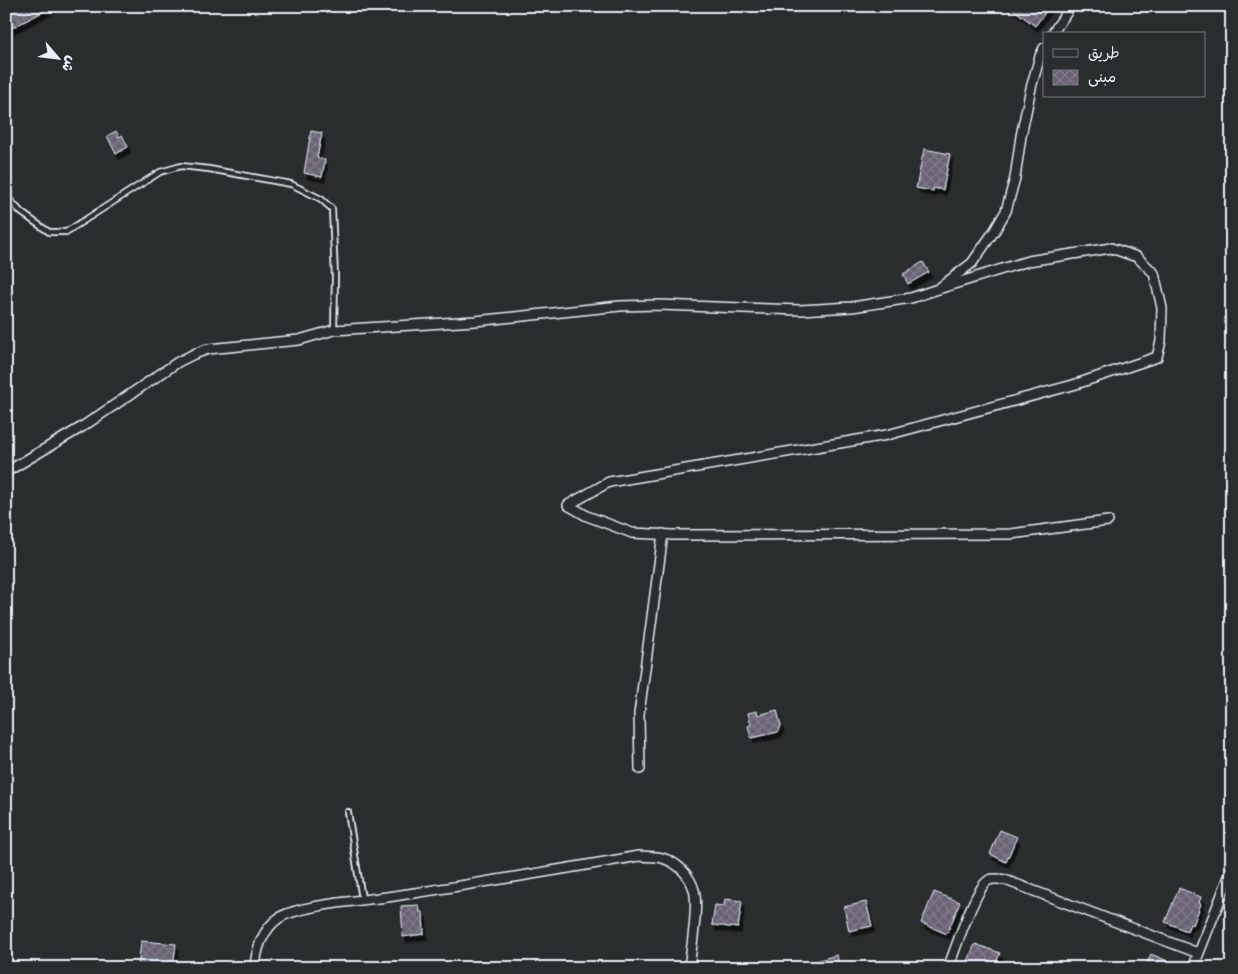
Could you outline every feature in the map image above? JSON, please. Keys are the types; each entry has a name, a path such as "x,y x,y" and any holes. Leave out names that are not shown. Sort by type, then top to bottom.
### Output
{"street":[{"path":"1053,32 1071,6"},
{"path":"938,289 972,263 1006,211 1015,178 1031,88 1043,51"},
{"path":"6,472 82,427 178,362 208,349 298,340 334,330 475,321 620,306 669,305 800,310 852,307 911,298 1028,261 1111,248 1137,257 1154,273 1162,308 1161,341 1157,357 1073,385 887,435 609,482 568,505 587,516 632,533 663,534 816,536 1011,534 1108,521"},
{"path":"640,769 639,714 663,534"},
{"path":"255,968 256,958 266,929 280,917 302,909 639,856 661,857 676,864 687,875 694,889 696,903 688,968"},
{"path":"1193,968 1232,870"},
{"path":"948,968 976,898 984,884 991,879 1005,880 1198,953"}],"lane":[{"path":"6,196 22,213 50,232 66,232 160,172 181,166 209,169 291,184 321,199 332,209 335,277 334,330"},
{"path":"348,812 363,900"}],"building":[{"path":"6,6 54,6 6,31"},
{"path":"1009,6 1050,6 1035,26"},
{"path":"116,131 119,137 122,135 128,147 116,154 107,136"},
{"path":"311,131 322,133 317,158 325,160 322,177 304,173"},
{"path":"924,149 950,154 943,190 934,188 933,191 916,188"},
{"path":"923,262 929,272 908,284 903,274"},
{"path":"777,710 781,726 778,732 751,738 748,726 751,725 748,713 757,711 758,715"},
{"path":"1000,830 1017,837 1006,862 990,854"},
{"path":"1179,888 1201,897 1199,903 1201,904 1193,925 1190,924 1187,931 1165,922"},
{"path":"934,892 960,902 947,934 921,923"},
{"path":"725,899 742,901 738,928 712,925 715,905 724,906"},
{"path":"866,902 872,926 849,931 844,907"},
{"path":"419,905 420,912 423,912 424,934 403,937 401,906"},
{"path":"141,941 176,944 173,968 138,968"},
{"path":"975,944 1000,953 994,968 972,968 966,966"},
{"path":"1151,954 1184,968 1145,968"},
{"path":"837,955 840,968 802,968 801,965"}]}
